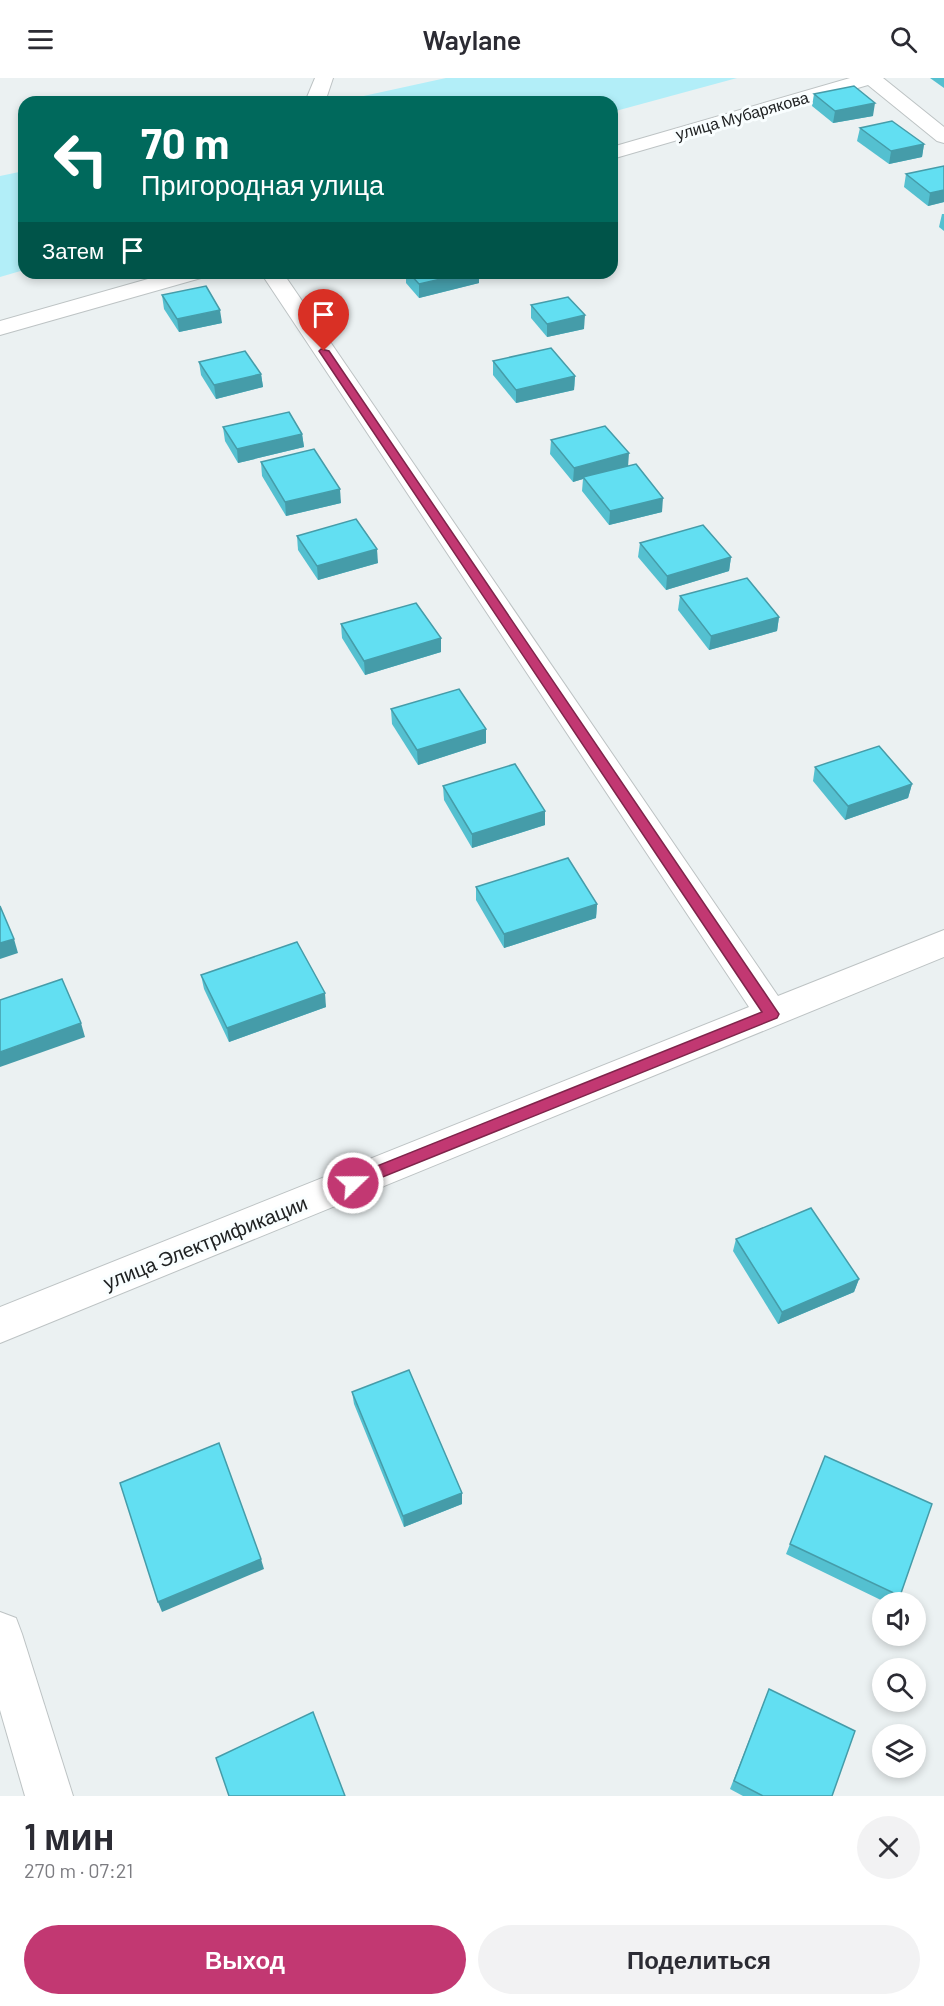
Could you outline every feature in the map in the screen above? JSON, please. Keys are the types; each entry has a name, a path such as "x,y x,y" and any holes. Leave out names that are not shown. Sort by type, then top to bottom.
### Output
{"street":[{"path":"317,96 324,78"},
{"path":"871,78 944,137"},
{"name":"улица Мубарякова","path":"618,151 871,78"},
{"path":"0,328 172,279"},
{"path":"276,279 772,1014"},
{"name":"улица Электрификации","path":"0,1325 944,943"},
{"path":"0,1634 49,1796"}],"shaded area":[{"path":"446,78 737,78 618,110 618,96 364,96"},
{"path":"18,172 18,272 0,277 0,176"}],"building":[{"path":"854,86 875,103 835,111 814,94"},
{"path":"892,121 924,144 891,151 860,128"},
{"path":"944,166 944,190 930,193 906,174"},
{"path":"414,279 441,279 419,284"},
{"path":"206,286 220,310 177,319 162,295"},
{"path":"568,297 585,315 547,324 531,305"},
{"path":"551,348 575,376 516,390 493,361"},
{"path":"245,351 261,374 214,385 199,362"},
{"path":"289,412 302,434 237,449 223,427"},
{"path":"605,426 629,453 574,468 551,440"},
{"path":"314,449 340,489 285,502 261,462"},
{"path":"636,464 663,498 610,511 583,477"},
{"path":"356,519 377,549 317,566 297,536"},
{"path":"703,525 731,557 667,576 640,543"},
{"path":"747,578 779,617 711,636 680,596"},
{"path":"416,603 441,638 364,661 341,624"},
{"path":"459,689 486,729 417,750 391,709"},
{"path":"879,746 912,784 848,806 815,767"},
{"path":"515,764 545,811 472,834 443,786"},
{"path":"568,858 597,904 504,934 476,887"},
{"path":"0,906 14,939 0,943"},
{"path":"297,942 325,993 227,1028 201,975"},
{"path":"62,979 81,1023 0,1052 0,1000"},
{"path":"811,1208 859,1279 782,1312 736,1239"},
{"path":"409,1370 462,1493 403,1516 352,1392"},
{"path":"219,1443 261,1559 158,1602 120,1483"},
{"path":"825,1456 932,1504 901,1592 892,1592 790,1544"},
{"path":"769,1689 855,1731 832,1796 763,1796 734,1781"},
{"path":"313,1712 345,1796 229,1796 216,1758"}],"route":[{"path":"324,351 772,1014 353,1183"}]}
